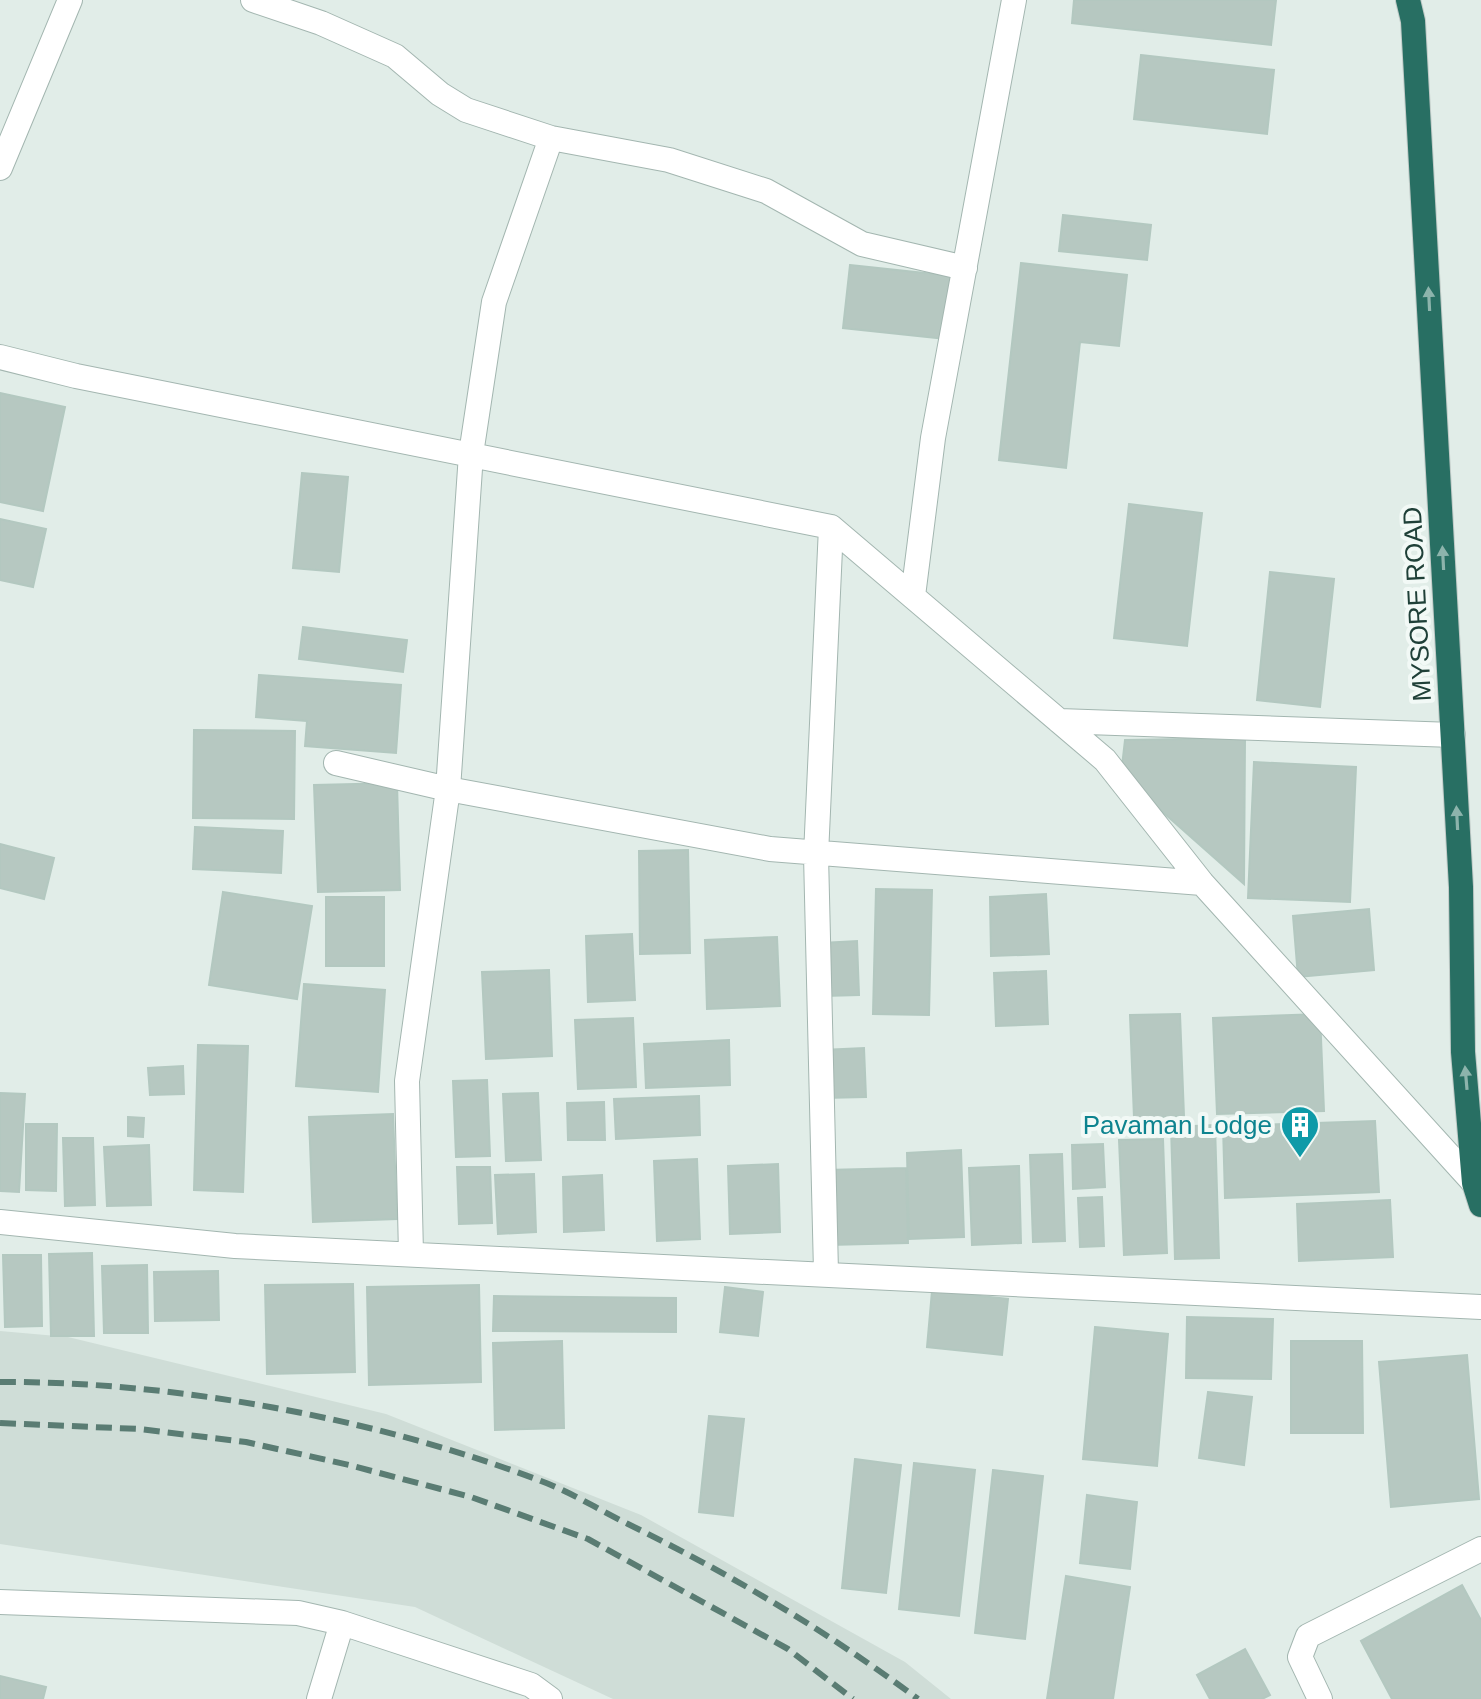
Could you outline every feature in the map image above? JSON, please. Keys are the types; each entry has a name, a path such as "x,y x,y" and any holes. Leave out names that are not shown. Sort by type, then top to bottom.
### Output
{"highway":[{"name":"MYSORE ROAD","path":"1408,0 1413,21 1461,887 1463,1052 1478,1194"}],"street":[{"path":"0,168 70,0"},
{"path":"253,0 321,23 395,56 440,94 466,110 551,138 683,164 766,191 862,244 965,268"},
{"path":"913,596 933,438 1014,0"},
{"path":"411,1254 407,1081 448,789 471,454 494,302 551,138"},
{"path":"0,357 76,376 831,527 1105,760 1202,883 1478,1194"},
{"path":"826,1272 816,855 831,527"},
{"path":"1059,721 1453,735"},
{"path":"336,763 448,789 816,855 1202,883"},
{"path":"0,1222 235,1246 826,1272 1481,1307"},
{"path":"1320,1699 1300,1657 1308,1636 1481,1549"},
{"path":"0,1602 298,1613 342,1623 531,1685 550,1699"},
{"path":"319,1699 342,1623"}],"shaded area":[{"path":"0,1331 68,1337 386,1414 641,1515 905,1662 951,1699 613,1699 415,1607 0,1544"}],"building":[{"path":"1074,0 1276,0 1271,45 1072,23"},
{"path":"1141,55 1274,70 1267,134 1134,119"},
{"path":"1063,215 1151,225 1147,260 1059,251"},
{"path":"1021,263 1127,275 1119,346 1080,342 1066,468 999,460"},
{"path":"850,265 952,276 945,339 843,328"},
{"path":"0,393 65,407 43,511 0,502"},
{"path":"302,473 348,477 339,572 293,568"},
{"path":"1129,504 1202,513 1187,646 1114,638"},
{"path":"0,519 46,529 33,587 0,580"},
{"path":"1270,572 1334,579 1320,707 1257,700"},
{"path":"303,627 407,640 403,672 299,659"},
{"path":"259,675 401,685 396,753 305,746 307,721 256,717"},
{"path":"194,730 295,731 294,819 193,818"},
{"path":"1245,738 1244,884 1121,775 1125,740"},
{"path":"1254,762 1356,767 1350,902 1248,898"},
{"path":"397,783 400,890 318,892 314,785"},
{"path":"195,827 283,831 281,873 193,869"},
{"path":"0,844 54,858 44,899 0,888"},
{"path":"688,850 690,953 640,954 639,851"},
{"path":"876,889 932,890 929,1015 873,1014"},
{"path":"223,892 312,906 297,999 209,985"},
{"path":"1046,894 1049,954 991,956 990,897"},
{"path":"326,897 384,897 384,966 326,966"},
{"path":"1369,909 1374,970 1298,977 1293,916"},
{"path":"632,934 635,1000 588,1002 586,936"},
{"path":"777,937 780,1006 707,1009 705,940"},
{"path":"857,941 859,995 824,996 822,943"},
{"path":"549,970 552,1056 486,1059 482,972"},
{"path":"1046,971 1048,1024 996,1026 994,973"},
{"path":"304,984 385,990 378,1092 296,1086"},
{"path":"1180,1014 1184,1116 1134,1118 1130,1015"},
{"path":"1320,1014 1324,1111 1217,1114 1213,1018"},
{"path":"633,1018 636,1087 578,1089 575,1020"},
{"path":"729,1040 730,1085 646,1088 644,1044"},
{"path":"198,1045 248,1046 243,1192 194,1190"},
{"path":"864,1048 866,1097 823,1098 822,1050"},
{"path":"183,1066 184,1094 150,1095 148,1068"},
{"path":"487,1080 490,1156 456,1157 453,1081"},
{"path":"0,1093 25,1094 19,1192 0,1191"},
{"path":"538,1093 541,1160 506,1161 503,1094"},
{"path":"699,1096 700,1135 616,1139 614,1099"},
{"path":"604,1102 605,1140 568,1140 567,1103"},
{"path":"393,1114 397,1219 313,1222 309,1117"},
{"path":"128,1117 144,1118 143,1137 128,1136"},
{"name":"Pavaman Lodge","path":"1375,1121 1379,1192 1225,1198 1223,1126"},
{"path":"26,1124 57,1124 56,1191 26,1190"},
{"path":"1215,1125 1219,1258 1175,1259 1171,1127"},
{"path":"63,1138 93,1138 95,1205 65,1206"},
{"path":"1163,1139 1167,1253 1124,1255 1119,1140"},
{"path":"1103,1144 1105,1187 1073,1189 1072,1145"},
{"path":"149,1145 151,1205 107,1206 104,1147"},
{"path":"961,1150 964,1237 909,1239 907,1153"},
{"path":"1062,1154 1065,1241 1033,1242 1030,1155"},
{"path":"697,1159 700,1239 657,1241 654,1161"},
{"path":"778,1164 780,1232 730,1234 728,1166"},
{"path":"1019,1166 1021,1243 972,1245 969,1168"},
{"path":"457,1167 490,1167 492,1223 459,1224"},
{"path":"906,1168 908,1243 829,1245 826,1170"},
{"path":"534,1174 536,1232 498,1234 495,1175"},
{"path":"602,1175 604,1230 564,1232 563,1177"},
{"path":"1102,1197 1104,1246 1080,1247 1078,1198"},
{"path":"1390,1200 1393,1257 1299,1261 1297,1204"},
{"path":"92,1253 94,1336 51,1336 49,1254"},
{"path":"3,1255 41,1255 42,1326 5,1327"},
{"path":"147,1265 148,1333 104,1333 102,1266"},
{"path":"218,1271 219,1320 155,1321 154,1272"},
{"path":"353,1284 355,1372 267,1374 265,1285"},
{"path":"479,1285 481,1382 369,1385 367,1287"},
{"path":"725,1287 763,1292 758,1336 720,1332"},
{"path":"932,1291 1008,1299 1002,1355 927,1347"},
{"path":"494,1296 676,1298 676,1332 493,1331"},
{"path":"1187,1317 1273,1319 1271,1379 1186,1378"},
{"path":"1095,1327 1168,1334 1157,1466 1083,1459"},
{"path":"562,1341 564,1428 495,1430 493,1343"},
{"path":"1291,1341 1362,1341 1363,1433 1291,1433"},
{"path":"1467,1355 1479,1499 1391,1507 1379,1362"},
{"path":"1208,1392 1252,1397 1244,1465 1199,1458"},
{"path":"709,1416 744,1419 733,1516 699,1512"},
{"path":"855,1459 901,1465 886,1593 842,1588"},
{"path":"914,1463 975,1470 959,1616 899,1609"},
{"path":"993,1470 1043,1476 1025,1639 975,1633"},
{"path":"1087,1495 1137,1502 1130,1569 1080,1563"},
{"path":"1066,1576 1130,1587 1113,1699 1047,1699"},
{"path":"1462,1585 1481,1620 1481,1699 1392,1699 1361,1641"},
{"path":"1245,1649 1270,1695 1262,1699 1210,1699 1197,1675"},
{"path":"0,1676 46,1687 43,1699 0,1699"}],"railway":[{"path":"0,1382 135,1388 275,1408 413,1439 478,1459 563,1490 704,1563 813,1627 918,1699"},
{"path":"0,1423 139,1429 246,1442 471,1497 588,1539 788,1649 853,1699"}],"place":[{"name":"Pavaman Lodge","path":"1300,1159"}]}
